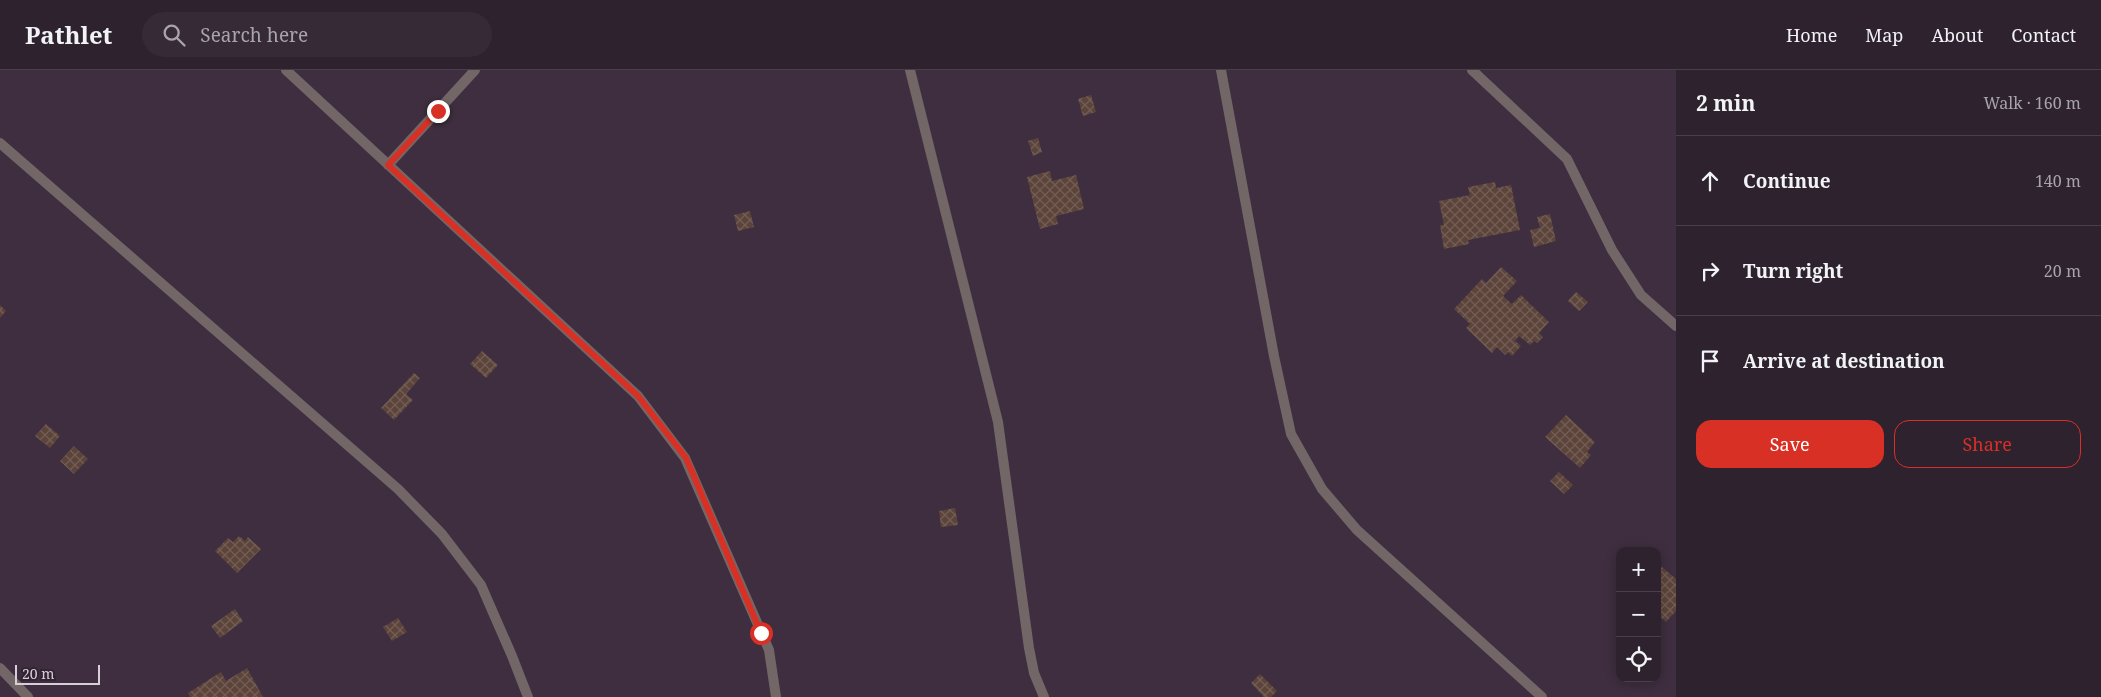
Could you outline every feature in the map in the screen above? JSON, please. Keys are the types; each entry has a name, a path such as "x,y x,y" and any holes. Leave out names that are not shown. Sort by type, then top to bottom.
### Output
{"street":[{"path":"286,70 638,396 686,458 768,650 776,697"},
{"path":"388,165 476,70"},
{"path":"910,70 998,422 1029,648 1034,673 1044,697"},
{"path":"1222,70 1274,356 1291,434 1322,489 1357,530 1542,697"},
{"path":"1472,70 1567,158 1612,250 1641,295 1676,326"},
{"path":"0,143 398,489 442,534 481,585 528,697"},
{"path":"0,668 28,697"}],"building":[{"path":"1091,95 1096,112 1083,116 1078,99"},
{"path":"1038,138 1042,152 1033,156 1028,141"},
{"path":"1050,171 1052,181 1076,175 1084,209 1056,216 1058,224 1040,229 1027,177"},
{"path":"1495,182 1496,188 1511,185 1520,230 1468,240 1469,244 1444,249 1440,225 1444,225 1439,201 1470,195 1468,187"},
{"path":"750,211 754,227 738,231 734,215"},
{"path":"1550,214 1556,241 1534,247 1530,230 1540,228 1537,217"},
{"path":"1501,267 1517,281 1503,296 1512,304 1521,295 1549,322 1539,333 1543,337 1537,343 1534,341 1530,345 1519,336 1515,341 1521,346 1512,356 1508,352 1505,355 1497,347 1492,353 1466,328 1470,324 1454,309 1482,279 1486,283"},
{"path":"1576,292 1588,302 1579,311 1568,301"},
{"path":"0,305 6,311 0,318"},
{"path":"482,351 498,365 486,378 470,364"},
{"path":"414,373 420,378 406,394 413,400 394,420 381,408"},
{"path":"1566,415 1595,442 1587,452 1591,455 1580,468 1545,437"},
{"path":"46,424 60,436 50,448 35,436"},
{"path":"74,446 88,459 74,474 60,461"},
{"path":"1559,472 1573,485 1564,494 1550,481"},
{"path":"955,508 958,525 941,527 939,511"},
{"path":"239,536 245,541 248,537 261,549 237,573 215,551 228,538 233,542"},
{"path":"1662,567 1676,579 1676,611 1666,622 1661,618"},
{"path":"235,609 243,621 220,638 211,626"},
{"path":"398,618 407,632 392,641 383,627"},
{"path":"247,668 263,697 190,697 188,693 221,672 226,681"},
{"path":"1260,674 1277,691 1271,697 1264,697 1251,683"}],"route":[{"path":"438,111 388,165 638,396 686,458 761,633"}]}
